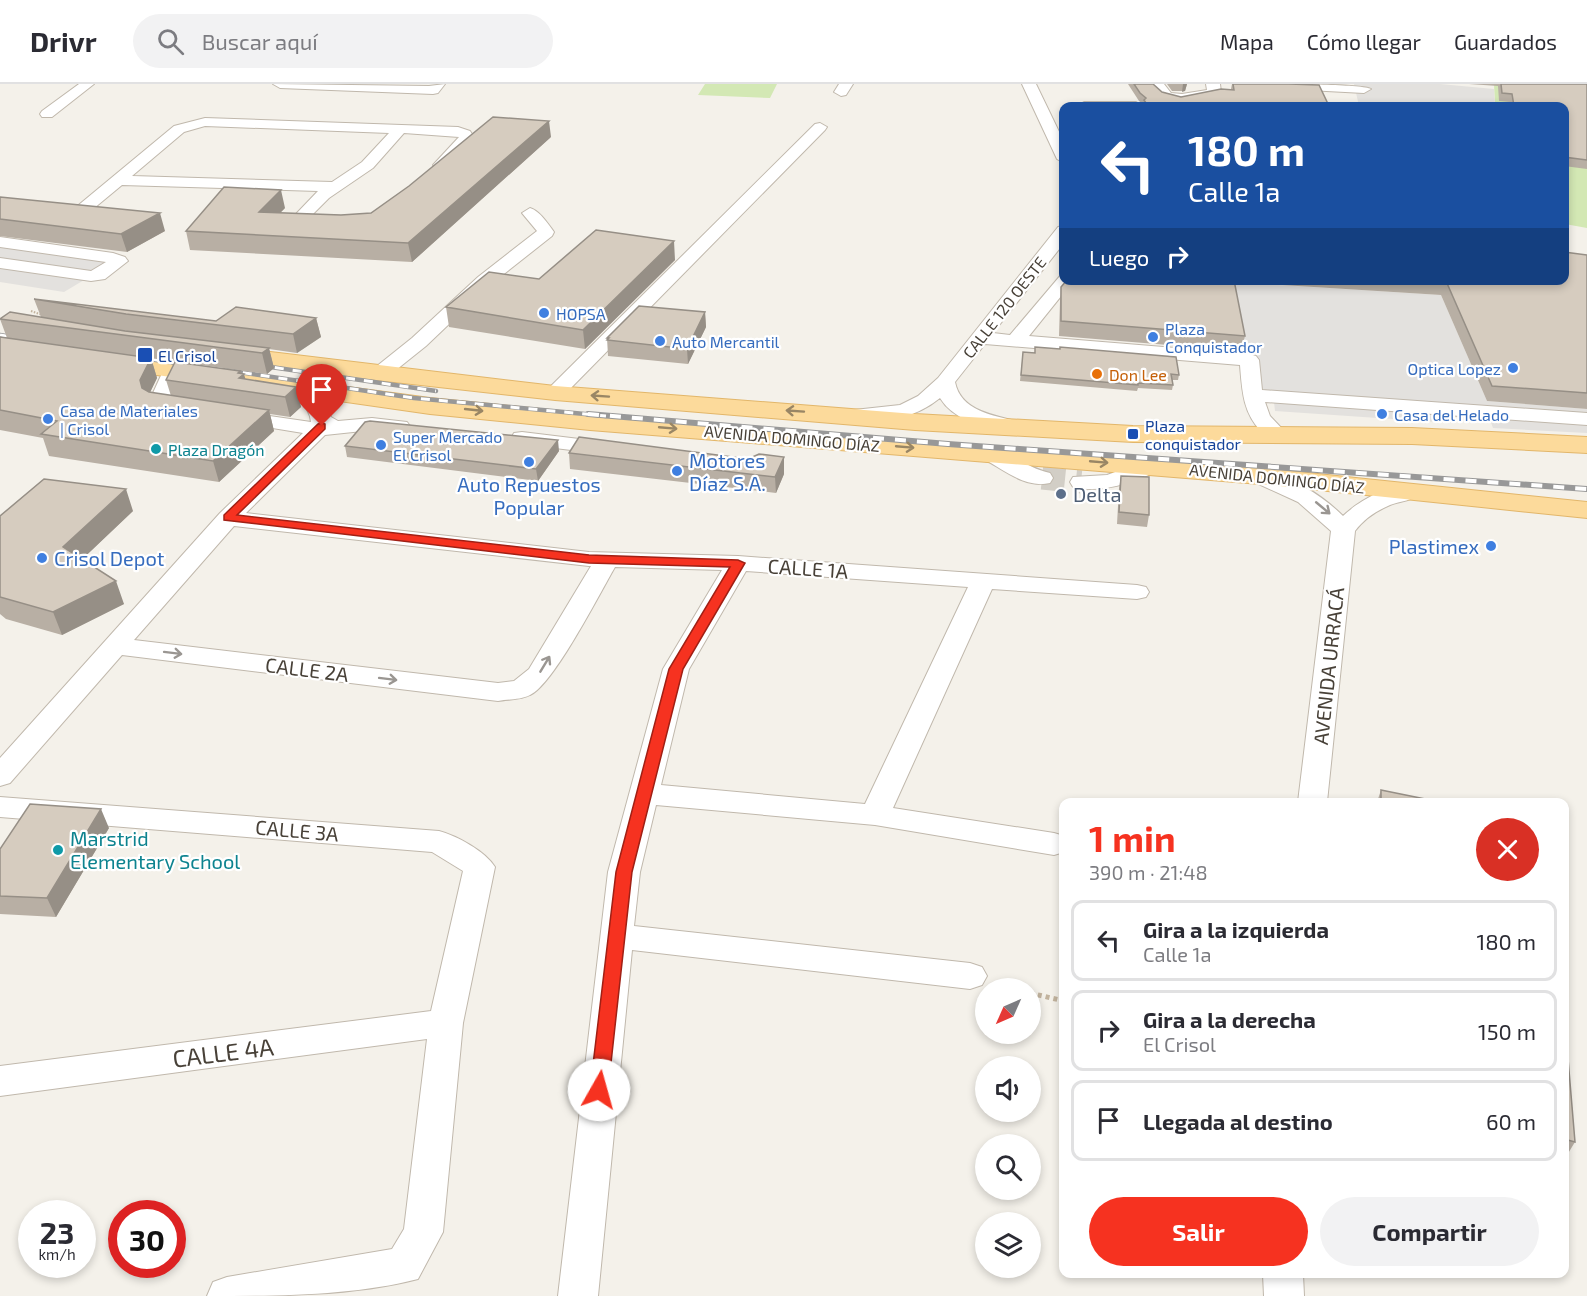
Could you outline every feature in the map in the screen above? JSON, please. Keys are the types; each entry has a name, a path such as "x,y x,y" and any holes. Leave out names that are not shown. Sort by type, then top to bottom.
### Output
{"main road":[{"name":"AVENIDA DOMINGO DÍAZ","path":"209,352 379,374 555,393 828,413 915,422 1144,434 1341,435 1587,445"},
{"name":"AVENIDA DOMINGO DÍAZ","path":"81,358 430,406 518,415 1151,466 1587,510"},
{"path":"1341,435 1408,446 1587,458"},
{"path":"1409,492 1509,491 1587,498"}],"street":[{"path":"47,114 87,84"},
{"path":"280,84 436,87"},
{"path":"1029,84 1046,107 1058,137"},
{"path":"1157,84 1158,89 1167,97 1190,98 1214,92 1213,84"},
{"path":"1270,84 1339,85 1364,88"},
{"path":"1339,85 1344,102"},
{"path":"81,211 179,129 205,122 458,131 465,134 467,137 433,173"},
{"path":"555,393 820,127"},
{"path":"345,226 310,222 303,215 332,187 364,168 399,130"},
{"path":"119,180 332,187"},
{"path":"199,197 209,183"},
{"path":"228,200 250,184"},
{"path":"379,374 419,342 484,281 546,232 530,213"},
{"name":"CALLE 120 OESTE","path":"828,413 893,413 908,411 922,404 945,382 1059,237"},
{"path":"0,242 113,258 119,261 99,275 91,276 0,263"},
{"path":"1015,340 1062,285"},
{"path":"979,338 1249,360 1253,395 1260,418 1278,436"},
{"path":"173,371 158,404 163,407 320,428 372,424 416,428"},
{"path":"945,382 945,393 963,410 1022,429"},
{"path":"277,386 308,397 317,406 322,416 320,428"},
{"path":"1253,395 1587,419"},
{"path":"0,777 228,518 320,428 373,410 430,406"},
{"path":"1468,410 1480,439"},
{"path":"518,415 505,436 633,451"},
{"path":"992,454 1027,475 1042,478"},
{"path":"1082,482 1110,482 1151,466"},
{"path":"1260,476 1311,498 1330,513 1343,530 1353,517 1367,506 1409,492"},
{"name":"CALLE 1A","path":"228,518 608,560 738,563 1137,592"},
{"name":"AVENIDA URRACÁ","path":"1313,798 1343,530"},
{"name":"CALLE 2A","path":"115,645 498,692 522,689 539,674 608,560"},
{"path":"578,1296 624,872 676,669 738,563"},
{"path":"875,815 983,581"},
{"path":"644,794 875,815 1054,844"},
{"name":"CALLE 3A","path":"0,807 439,842 479,867 446,1023"},
{"path":"617,936 970,976"},
{"path":"227,1296 404,1266 423,1232 446,1023"},
{"name":"CALLE 4A","path":"0,1081 446,1023"},
{"path":"1283,1278 1284,1296"}],"path":[{"path":"31,311 50,317"},
{"path":"1041,996 1059,1001"}],"green space":[{"path":"705,84 777,84 770,98 698,95"},
{"path":"1494,84 1587,84 1587,228 1569,225 1569,102 1495,102"}],"shaded area":[{"path":"1354,84 1440,84 1494,89 1495,102 1358,102"},
{"path":"0,239 121,258 64,292 0,282"},
{"path":"1229,285 1277,285 1441,295 1487,401 1587,409 1587,433 1493,428 1489,417 1448,415 1451,423 1275,411 1274,402 1246,400 1242,355"}],"building":[{"path":"1134,84 1153,84 1162,92 1181,97 1221,89 1234,90 1233,84 1319,85 1327,102 1145,102 1146,98"},
{"path":"1501,84 1587,84 1587,160 1569,158 1569,102 1513,102 1512,94 1502,93"},
{"path":"493,117 549,121 408,243 186,231 224,187 281,190 259,212 341,215 371,213 409,186"},
{"path":"0,197 160,213 121,234 0,219"},
{"path":"596,230 674,241 583,330 446,307 489,272 539,279"},
{"path":"1569,253 1587,255 1587,393 1492,386 1448,285 1569,285"},
{"path":"1063,285 1235,285 1245,336 1061,321"},
{"path":"34,299 216,321 236,307 316,318 293,334 126,314"},
{"path":"639,306 705,312 687,349 607,340"},
{"path":"10,312 125,331 269,348 262,353 0,319"},
{"path":"0,337 151,358 140,380 142,388 149,392 269,410 213,461 41,434 57,421 0,410"},
{"name":"Don Lee","path":"1035,347 1176,357 1179,375 1171,374 1173,385 1138,383 1138,385 1021,375 1023,352 1035,353"},
{"path":"175,362 240,371 238,373 244,374 239,378 296,387 285,397 166,380"},
{"path":"365,422 558,440 536,469 345,446"},
{"path":"579,437 748,459 759,454 784,457 775,477 569,453"},
{"path":"1121,476 1149,477 1149,515 1119,512"},
{"name":"Crisol Depot","path":"44,479 126,489 63,547 116,581 53,612 0,597 0,516"},
{"path":"1381,790 1420,798 1381,798"},
{"name":"Marstrid Elementary School","path":"30,804 101,809 47,898 0,896 0,849"},
{"path":"1569,1071 1575,1142 1569,1140"}],"tunnel":[{"path":"1042,478 1081,482"}],"railway":[{"path":"0,335 24,339"},
{"path":"136,357 190,365"},
{"path":"257,365 436,391"},
{"path":"225,370 414,398 606,416"},
{"path":"588,414 948,444 1587,489"}],"place":[{"name":"HOPSA","path":"544,313"},
{"name":"Plaza Conquistador","path":"1153,337"},
{"name":"Auto Mercantil","path":"660,341"},
{"name":"El Crisol","path":"145,355"},
{"name":"Optica Lopez","path":"1513,368"},
{"name":"Don Lee","path":"1097,374"},
{"name":"Casa del Helado","path":"1382,414"},
{"name":"Casa de Materiales | Crisol","path":"48,419"},
{"name":"Plaza conquistador","path":"1133,434"},
{"name":"Super Mercado El Crisol","path":"381,445"},
{"name":"Plaza Dragón","path":"156,449"},
{"name":"Auto Repuestos Popular","path":"529,462"},
{"name":"Motores Díaz S.A.","path":"677,471"},
{"name":"Delta","path":"1061,494"},
{"name":"Plastimex","path":"1491,546"},
{"name":"Crisol Depot","path":"42,558"},
{"name":"Marstrid Elementary School","path":"58,850"}],"route":[{"path":"322,426 228,518 589,559 738,563 676,669 624,872 599,1090"}]}
